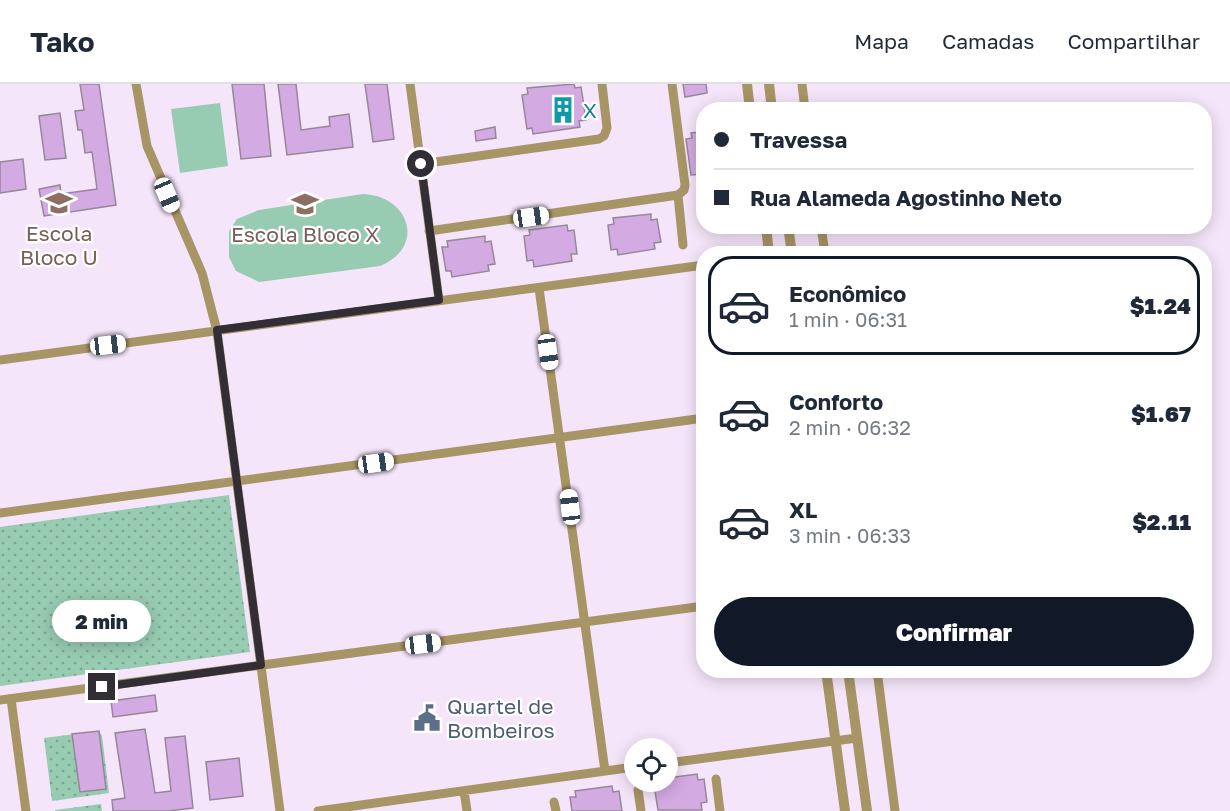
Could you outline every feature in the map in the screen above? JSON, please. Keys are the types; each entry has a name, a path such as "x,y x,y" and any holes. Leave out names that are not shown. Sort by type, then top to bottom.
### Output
{"street":[{"path":"136,84 147,146 202,273 217,330 239,481 280,811"},
{"path":"410,84 439,300"},
{"path":"421,164 599,139 604,136 607,128 602,84"},
{"path":"429,231 678,195 684,190 685,184 672,84"},
{"path":"747,84 749,102"},
{"path":"769,84 771,102"},
{"path":"802,84 804,102"},
{"path":"678,195 683,245"},
{"path":"0,360 696,266"},
{"path":"540,288 605,771"},
{"path":"0,513 696,419"},
{"path":"0,700 696,607"},
{"path":"827,678 845,811"},
{"path":"849,678 867,811"},
{"path":"879,678 895,811"},
{"path":"11,699 26,811"},
{"path":"678,762 857,738"},
{"path":"318,811 624,768"},
{"path":"716,779 720,811"},
{"path":"464,791 467,811"},
{"path":"638,792 641,811"}],"green space":[{"path":"220,103 228,166 180,173 171,109"},
{"path":"363,194 379,197 392,203 401,213 406,224 407,235 403,247 394,258 380,266 259,282 236,271 229,257 229,231 237,219 259,210"},
{"path":"229,495 250,652 0,686 0,527"},
{"path":"99,731 102,736 109,793 52,801 44,738"},
{"path":"101,804 102,811 55,811 55,810"}],"building":[{"path":"80,84 99,84 116,205 44,216 39,189 60,185 61,194 97,189 92,152 85,153 82,130 78,130 75,111 84,110"},
{"path":"232,84 264,84 271,156 241,159"},
{"path":"278,84 296,84 301,130 330,126 329,117 349,114 353,147 287,155"},
{"path":"365,84 387,84 394,139 373,142"},
{"name":"X","path":"574,84 575,88 581,87 586,120 579,121 580,127 533,134 532,128 527,129 522,95 528,94 527,88"},
{"path":"683,84 706,84 707,93 685,97"},
{"path":"60,113 66,158 45,160 39,116"},
{"path":"495,127 496,138 476,141 475,131"},
{"path":"696,132 696,175 691,175 686,139 692,138 691,133"},
{"path":"23,159 26,189 0,193 0,162"},
{"path":"651,214 651,220 657,219 661,242 654,243 655,249 618,255 617,249 611,250 608,225 614,224 613,218"},
{"path":"567,225 568,231 574,230 577,254 571,254 572,261 534,267 533,260 527,261 524,236 530,235 529,230"},
{"path":"485,236 485,242 491,241 495,264 488,265 489,271 452,277 451,271 446,271 442,247 448,247 447,241"},
{"path":"155,695 157,711 113,717 111,701"},
{"path":"145,729 155,793 171,791 165,738 185,736 193,808 168,811 113,811 112,800 125,798 115,733"},
{"path":"99,731 106,789 80,792 72,734"},
{"path":"239,758 243,796 210,800 206,762"},
{"path":"697,774 698,780 704,779 707,802 701,803 702,810 658,810 655,792 678,792 678,777"},
{"path":"612,786 613,792 619,791 622,811 572,811 570,797 576,797 575,791"}],"place":[{"name":"X","path":"563,110"},
{"name":"Escola Bloco U","path":"59,203"},
{"name":"Escola Bloco X","path":"305,204"},
{"name":"Quartel de Bombeiros","path":"427,718"}],"route":[{"path":"102,687 261,665 239,481 217,330 439,300 421,164"}]}
